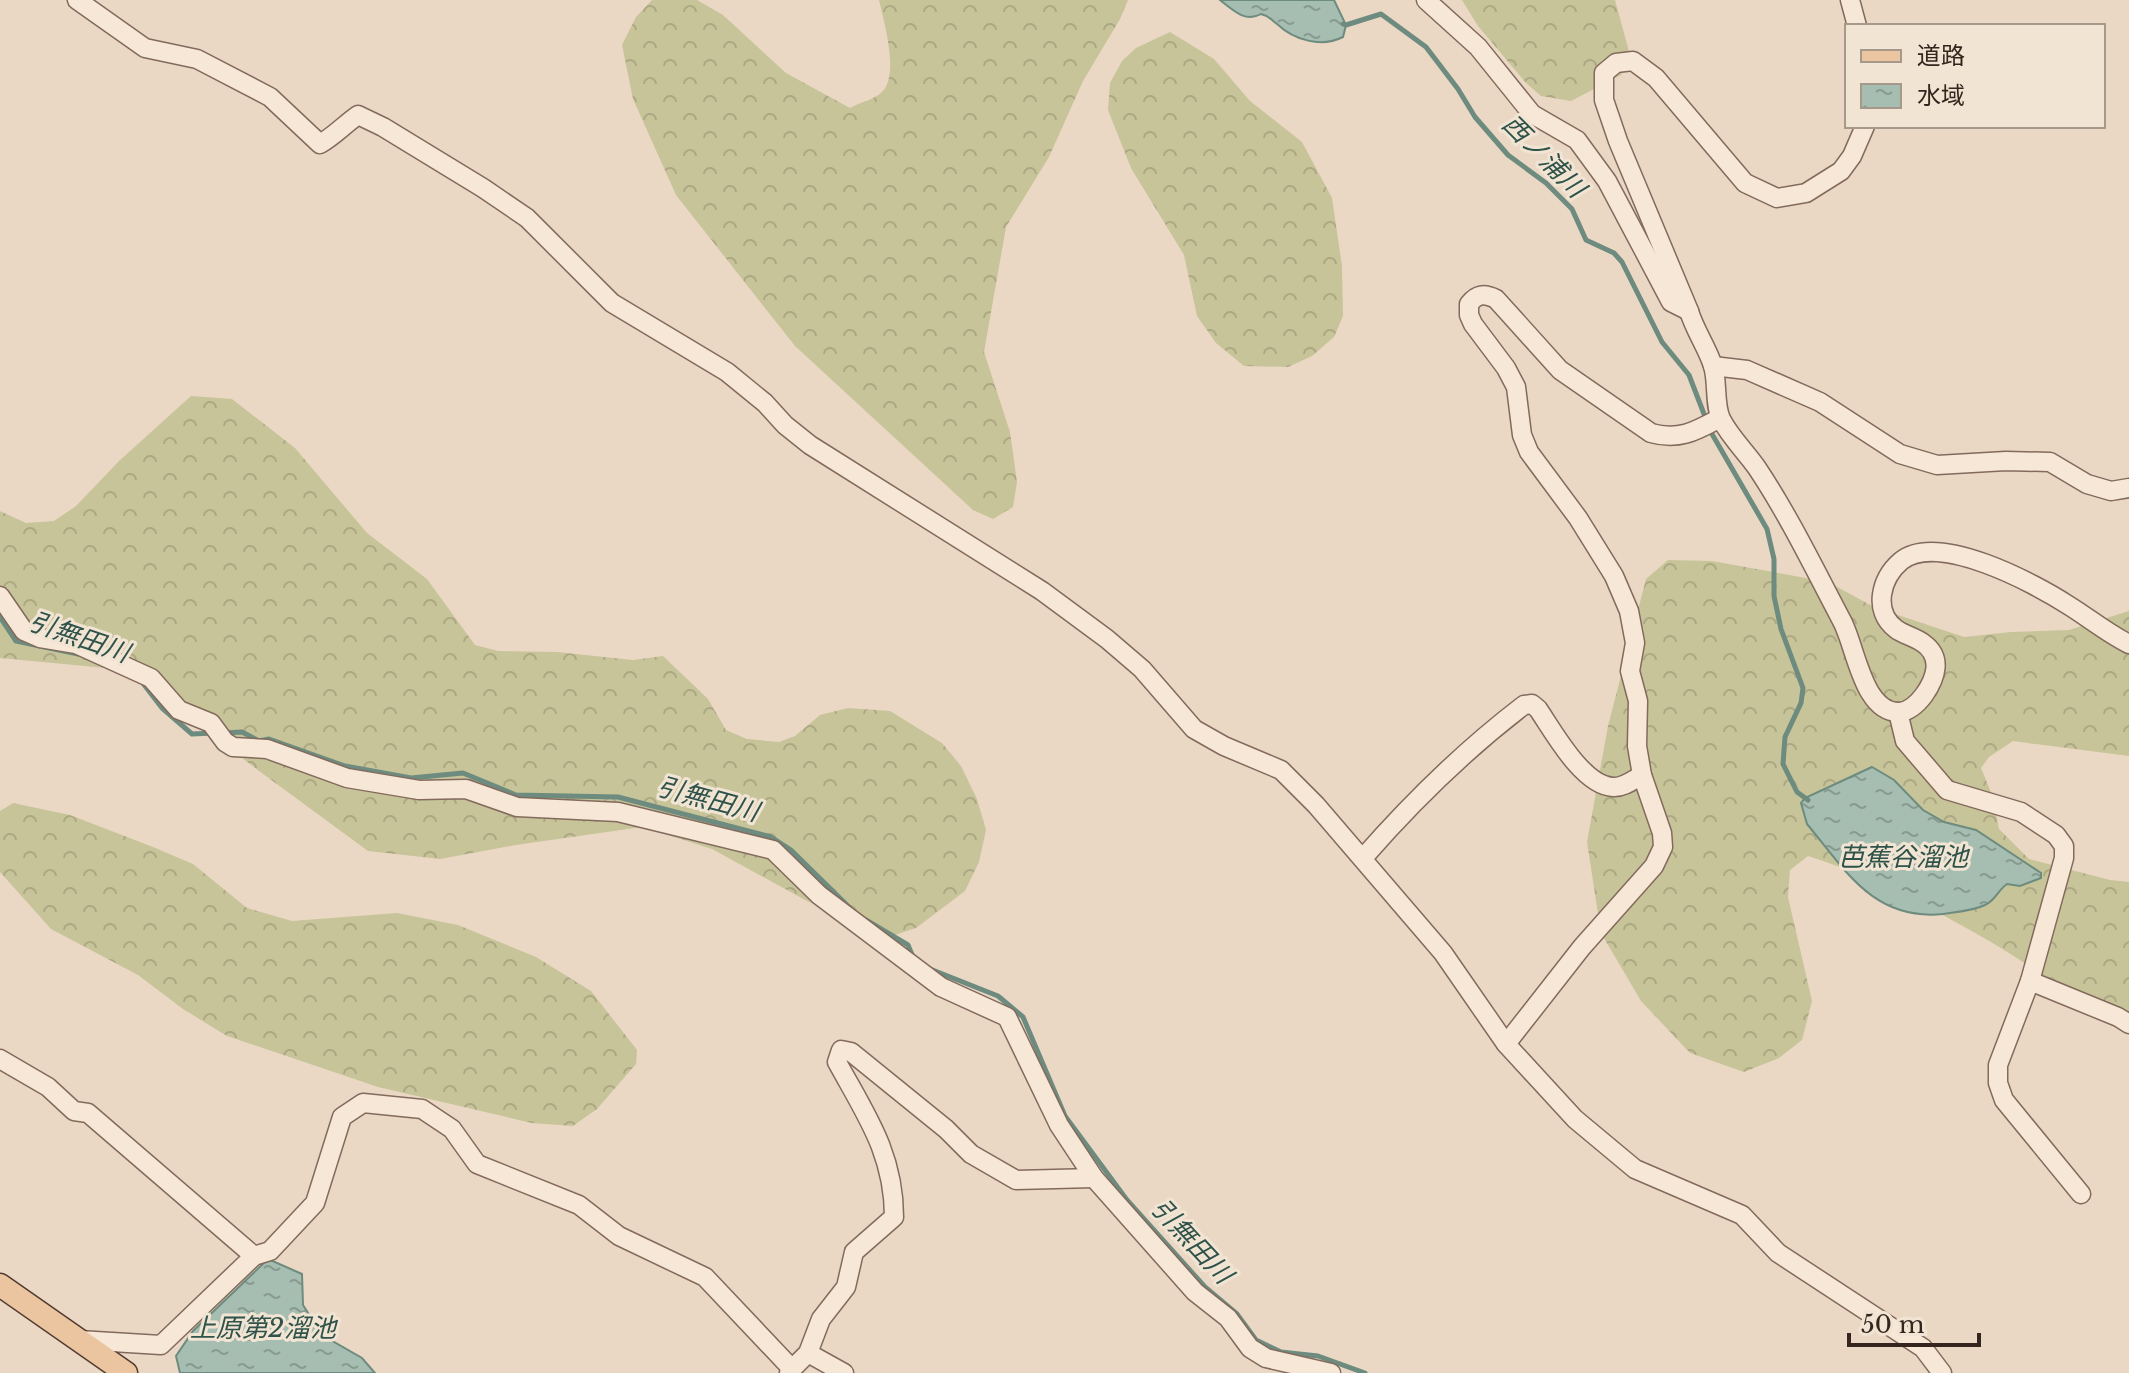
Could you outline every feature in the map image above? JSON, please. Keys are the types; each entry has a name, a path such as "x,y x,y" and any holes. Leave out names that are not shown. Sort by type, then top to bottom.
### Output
{"main road":[{"path":"3,1292 126,1373"}],"street":[{"path":"77,0 145,48 197,59 270,97 320,144 358,115 483,188 527,218 612,303 727,372 810,445 1042,591 1142,669 1194,729 1224,746 1281,770 1363,858 1443,953 1506,1044 1575,1119 1635,1169 1742,1215 1778,1253 1923,1348 1942,1373"},
{"path":"1426,0 1478,47 1532,114 1577,140 1607,181 1671,302 1689,311"},
{"path":"1850,0 1856,24"},
{"path":"1864,128 1852,156 1841,171 1806,193 1777,198 1745,183 1656,78 1633,61 1616,63 1604,73 1604,100 1618,141 1695,332 1713,366 1720,418 1758,469 1812,563 1852,639 1864,686 1873,698 1885,708 1898,712 1910,709 1920,701 1933,680 1937,661 1924,643 1896,629 1884,612 1881,599 1891,571 1903,559 1921,552 1949,552 2002,570 2067,604 2112,636 2129,644"},
{"path":"1506,1044 1582,947 1660,857 1663,847 1662,833 1642,775 1637,746 1638,701 1630,671 1635,643 1629,611 1614,576 1586,530 1529,452 1522,435 1516,387 1506,368 1473,324 1469,304 1479,295 1487,294 1496,299 1560,370 1651,433 1678,437 1720,418"},
{"path":"1713,366 1747,370 1820,402 1900,454 1937,465 2050,462 2087,484 2111,491 2129,488"},
{"path":"0,596 24,631 40,638 76,644 151,678 179,710 211,723 233,747 267,749 347,778 419,790 466,789 517,807 618,812 773,850 819,895 941,987 1007,1017 1059,1125 1094,1178 1195,1292 1228,1318 1250,1348 1266,1358 1331,1373"},
{"path":"1363,858 1396,820 1481,738 1524,705 1532,704 1538,709 1568,754 1594,780 1611,787 1625,785 1642,775"},
{"path":"1898,712 1905,741 1947,790 2021,812 2056,835 2064,846 2064,858 2030,981 1998,1065 1998,1083 2004,1100 2081,1194"},
{"path":"2030,981 2129,1024"},
{"path":"79,1340 161,1345 254,1256 270,1251 315,1203 342,1117 363,1103 422,1109 452,1129 477,1164 579,1205 619,1236 705,1277 791,1371 808,1353 821,1319 846,1287 854,1252 894,1217 894,1190 885,1151 837,1062 841,1050 851,1052 946,1129 971,1154 1016,1180 1094,1178"},
{"path":"0,1059 48,1087 74,1111 88,1113 254,1256"},
{"path":"808,1353 844,1373"}],"green space":[{"path":"652,0 697,0 723,15 786,73 850,108 880,94 888,83 889,47 879,0 1128,0 1083,81 1049,157 1006,227 984,352 1010,432 1017,482 1013,507 993,519 973,510 795,346 676,195 633,99 622,45 636,17"},
{"path":"1462,0 1615,0 1630,55 1621,75 1571,101 1541,96 1526,83 1478,26"},
{"path":"1170,32 1214,59 1250,101 1302,142 1332,198 1342,266 1343,316 1334,337 1312,356 1288,367 1244,366 1216,343 1197,316 1184,255 1131,168 1108,110 1110,83 1122,61 1136,48"},
{"path":"191,396 232,399 295,448 367,533 427,579 475,645 498,651 557,652 633,660 663,656 708,699 726,730 747,739 779,742 795,736 820,715 848,708 890,711 942,743 961,766 977,799 986,830 979,862 965,891 916,928 889,937 807,901 712,849 642,827 440,859 368,851 151,686 106,668 0,658 0,511 26,523 54,521 76,506 119,461"},
{"path":"1668,560 1712,561 1828,582 1874,607 1964,637 2069,630 2129,611 2129,756 2013,741 1989,757 1981,768 1993,797 1999,829 2029,859 2129,882 2129,1029 2003,949 1941,914 1876,882 1808,856 1790,870 1788,897 1812,1001 1802,1040 1779,1058 1744,1072 1690,1053 1641,1001 1601,933 1587,842 1608,726 1646,579"},
{"path":"13,803 70,815 193,864 247,908 292,921 397,913 458,925 536,957 591,991 637,1050 636,1064 597,1109 573,1126 532,1123 378,1087 227,1036 183,1009 138,975 51,929 0,872 0,811"}],"water":[{"path":"1220,0 1334,0 1346,25 1343,37 1326,42 1308,41 1284,30 1266,16 1244,16"},
{"name":"芭蕉谷溜池","path":"1872,767 1894,780 1923,810 1944,822 1976,830 2041,873 2041,878 2020,886 2007,884 1988,903 1959,912 1919,914 1898,910 1880,901 1835,859 1807,824 1801,803 1805,798"},
{"name":"上原第2溜池","path":"268,1259 302,1274 303,1305 322,1335 362,1358 375,1373 180,1373 176,1356 193,1331"}],"waterway":[{"name":"西ノ浦川","path":"1343,24 1381,14 1426,47 1475,117 1508,155 1546,183 1572,209 1586,240 1614,253 1622,262 1662,342 1689,375 1704,414"},
{"name":"西ノ浦川","path":"1712,434 1767,529 1774,559 1774,596 1781,629 1803,688 1801,703 1785,737 1783,764 1797,792 1808,800"},
{"name":"引無田川","path":"0,617 16,641 78,654"},
{"name":"引無田川","path":"142,682 162,708 192,734 214,733"},
{"name":"引無田川","path":"224,733 242,732 259,741 269,739 345,766 411,778 463,773 516,795 618,797 771,837 791,850 851,909"},
{"name":"引無田川","path":"866,920 908,945 913,957"},
{"name":"引無田川","path":"930,969 998,996 1023,1017 1065,1116 1127,1200 1205,1287 1237,1314 1256,1340 1281,1352 1318,1356 1365,1373"}]}
